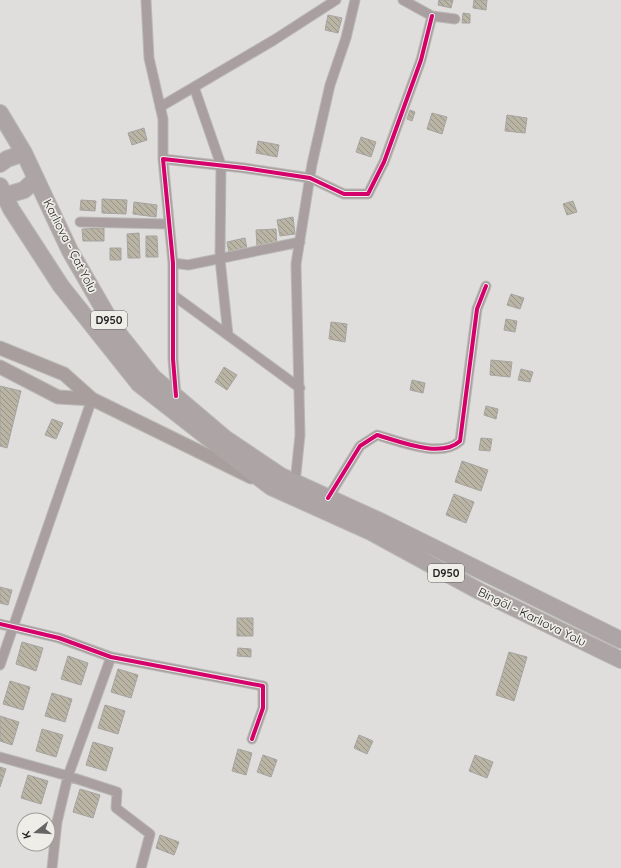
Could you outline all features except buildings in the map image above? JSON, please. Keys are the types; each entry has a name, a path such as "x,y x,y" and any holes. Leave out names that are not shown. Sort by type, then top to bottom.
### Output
{"highway":[{"name":"Karlıova - Çat Yolu","path":"0,113 24,153 70,251 115,329 153,377 226,439 282,482"},
{"path":"0,164 7,159 24,153"},
{"path":"2,193 24,190 36,179"},
{"name":"Karlıova - Çat Yolu","path":"2,193 18,221 61,286 139,384 282,482"},
{"path":"0,214 18,221"},
{"name":"Bingöl - Karlıova Yolu","path":"282,482 328,498 382,522 621,640"},
{"name":"Bingöl - Karlıova Yolu","path":"282,482 479,592 621,660"}],"street":[{"path":"146,0 149,58 163,119 163,159 168,224 173,263 173,359 176,396"},
{"path":"160,107 274,40 336,0"},
{"path":"0,367 58,397 92,400 282,482 300,435 296,264 312,164 330,85 346,38 355,0"},
{"path":"403,0 432,16 455,19"},
{"path":"163,159 221,165 310,178 344,194 368,194 384,162 421,60 432,16"},
{"path":"194,87 221,165 220,259 228,335"},
{"path":"80,222 168,224"},
{"path":"173,263 188,265 300,242"},
{"path":"328,498 360,446 377,435 429,449 454,447 460,441 477,309 486,286"},
{"path":"173,295 300,388"},
{"path":"0,348 64,374 92,400"},
{"path":"0,665 92,400"},
{"path":"0,624 14,626 59,638 111,657 263,686 263,708 252,739"},
{"path":"52,868 57,822 68,776 111,657"},
{"path":"0,757 68,776 117,792 116,808 150,834 142,868"}],"cycle path":[{"path":"176,396 173,359 173,263 163,159 244,168 310,178 344,194 368,194 384,162 421,60 432,16"},
{"path":"328,498 360,446 377,435 431,449 452,446 460,441 477,309 486,286"},
{"path":"0,624 59,638 111,657 263,686 263,708 252,739"}]}
